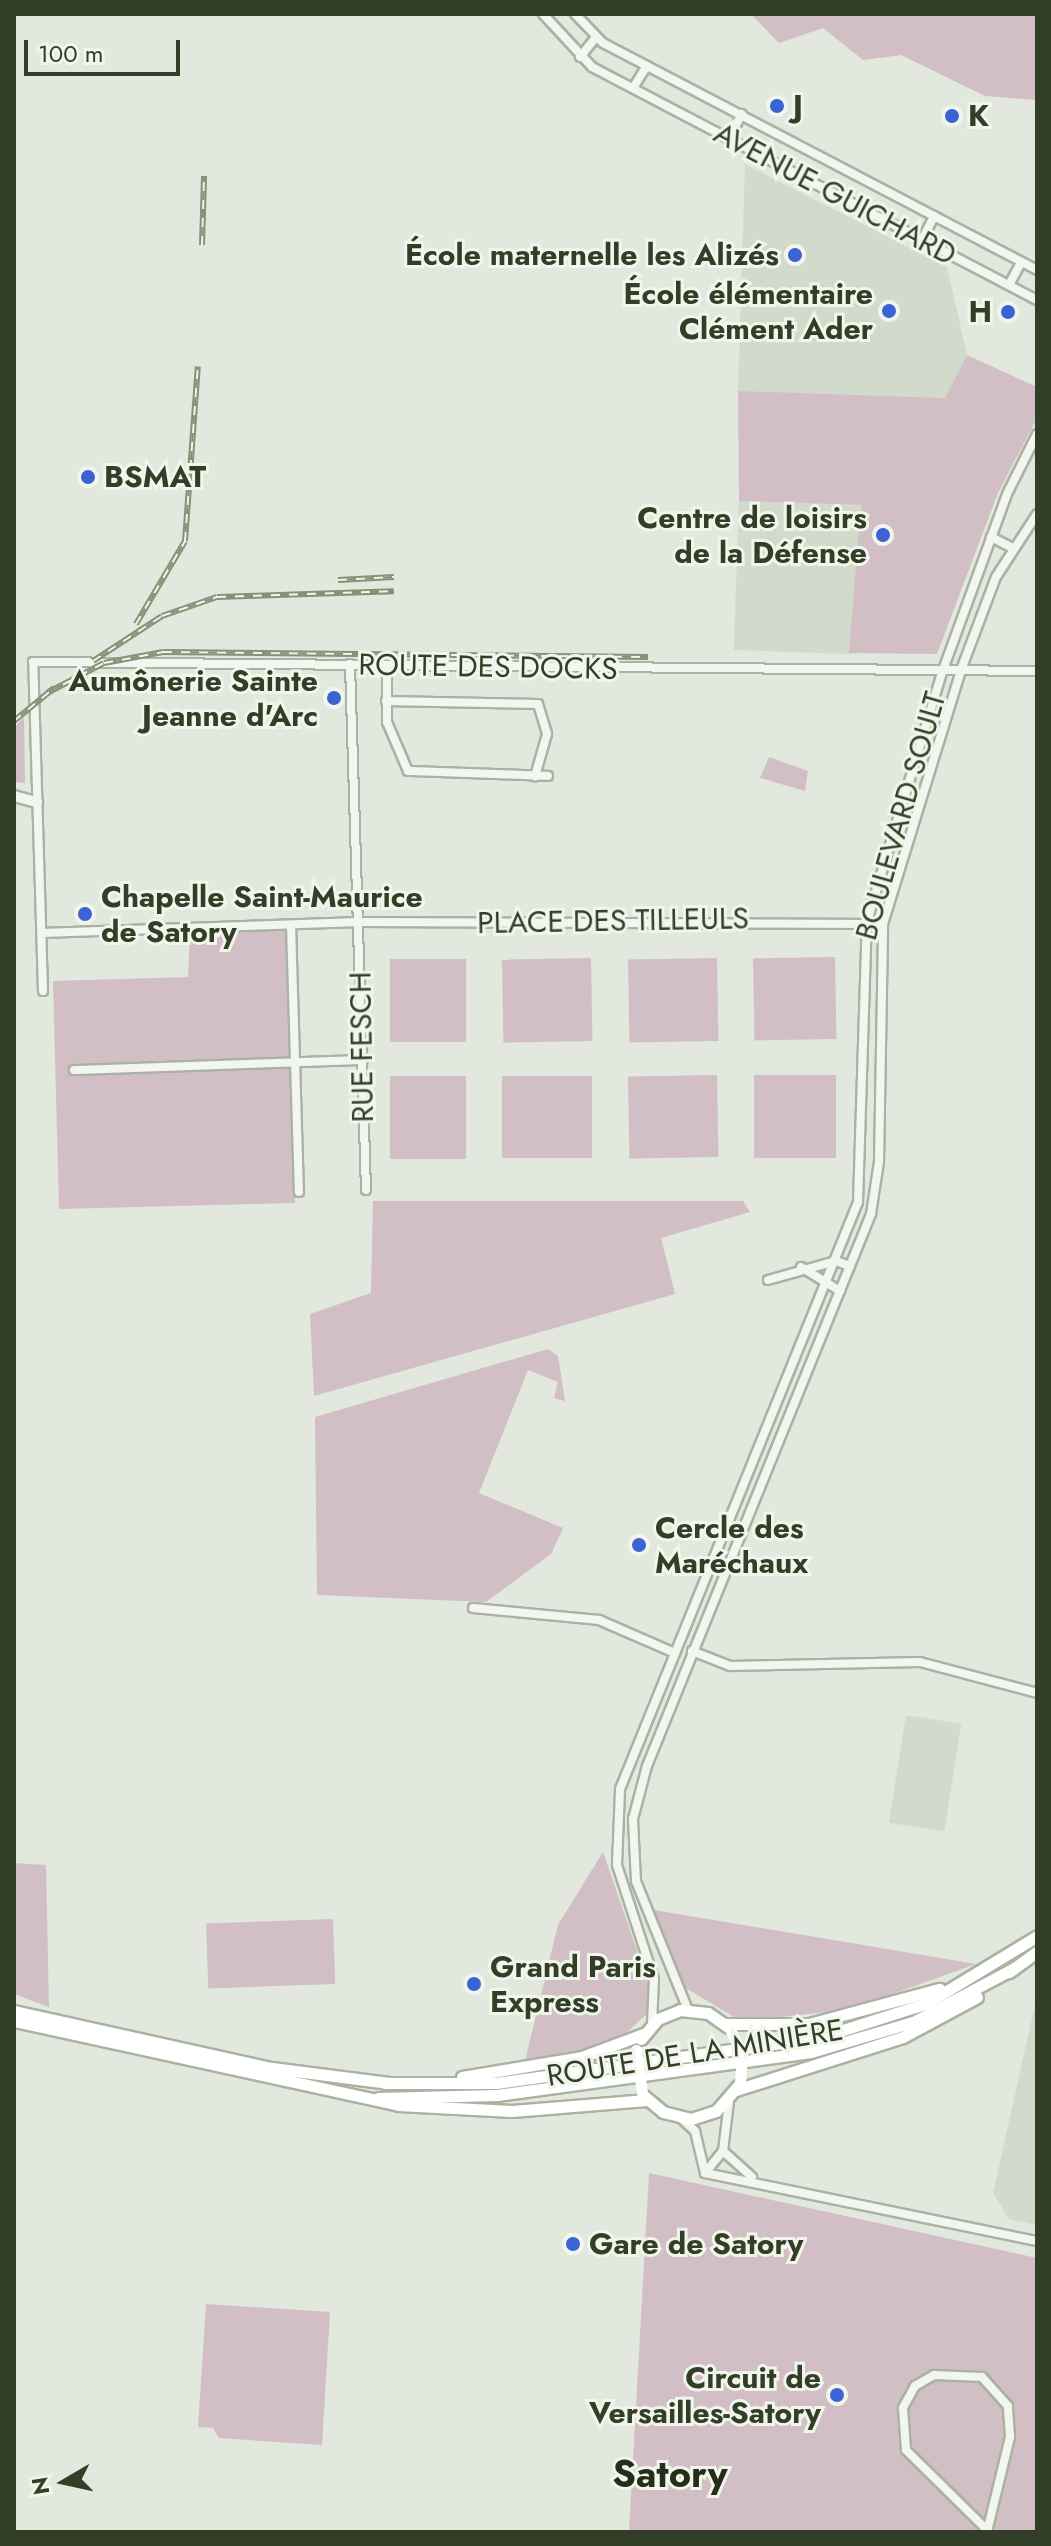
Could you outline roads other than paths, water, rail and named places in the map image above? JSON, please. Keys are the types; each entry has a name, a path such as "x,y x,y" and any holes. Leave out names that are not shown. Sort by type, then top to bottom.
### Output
{"main road":[{"path":"645,2096 636,2050 643,2034 652,2024 688,2010 728,2028 779,2026 858,2015 991,1966 1037,1936"},
{"path":"14,2021 378,2098 512,2111 645,2096 682,2118 708,2115 735,2090 903,2037 1037,1952"},
{"name":"ROUTE DE LA MINIÈRE","path":"385,2083 496,2083 818,2038 911,2010 991,1966"},
{"name":"ROUTE DE LA MINIÈRE","path":"378,2098 497,2095 619,2080 865,2039 913,2022 1014,1968"},
{"path":"14,2011 272,2068 385,2083 528,2069 643,2034"},
{"path":"728,2028 742,2055 735,2090"}],"street":[{"name":"AVENUE GUICHARD","path":"543,14 580,57 633,88 1037,300"},
{"name":"AVENUE GUICHARD","path":"575,14 596,37 647,66 1037,270"},
{"path":"580,57 596,37"},
{"path":"633,88 647,66"},
{"path":"729,139 742,114"},
{"path":"922,240 934,216"},
{"path":"1009,285 1021,262"},
{"name":"BOULEVARD SOULT","path":"652,2024 658,2001 622,1891 615,1811 675,1653 836,1261 862,1172 862,1021 867,921 943,670 991,537 1037,434"},
{"name":"BOULEVARD SOULT","path":"688,2010 667,1971 631,1851 643,1778 850,1266 877,1187 883,924 961,670 1013,548 1037,514"},
{"path":"991,537 1013,548"},
{"name":"ROUTE DES DOCKS","path":"37,802 33,662 1037,671"},
{"name":"RUE FESCH","path":"350,664 366,1190"},
{"path":"387,665 386,701 397,758 408,771 548,776"},
{"path":"386,701 538,704 547,734 535,776"},
{"path":"14,796 37,802 43,991"},
{"name":"PLACE DES TILLEULS","path":"42,933 359,922 867,921 883,924"},
{"path":"291,925 299,1192"},
{"path":"862,1021 879,1021"},
{"path":"74,1070 363,1060"},
{"path":"768,1280 801,1267 836,1261 850,1266"},
{"path":"801,1267 825,1287 840,1291"},
{"path":"473,1608 599,1620 675,1653"},
{"path":"692,1651 730,1666 920,1662 1037,1693"},
{"path":"705,2173 723,2151 735,2090"},
{"path":"682,2118 695,2131 705,2173"},
{"path":"723,2151 753,2177"},
{"path":"705,2173 753,2177 1037,2241"},
{"path":"934,2375 982,2377 1008,2406 1010,2437 988,2532 906,2450 903,2408 915,2386 934,2375"}],"railway":[{"path":"202,245 204,176"},
{"path":"136,624 185,541 198,366"},
{"path":"338,580 394,577"},
{"path":"93,661 162,616 217,597 394,591"},
{"path":"47,693 104,663 163,652 648,657"},
{"path":"14,721 54,688"}],"place":[{"name":"J","path":"777,106"},
{"name":"K","path":"952,116"},
{"name":"École maternelle les Alizés","path":"795,255"},
{"name":"École élémentaire Clément Ader","path":"889,311"},
{"name":"H","path":"1008,312"},
{"name":"BSMAT","path":"88,477"},
{"name":"Centre de loisirs de la Défense","path":"883,535"},
{"name":"Aumônerie Sainte Jeanne d'Arc","path":"334,698"},
{"name":"Chapelle Saint-Maurice de Satory","path":"85,914"},
{"name":"Cercle des Maréchaux","path":"639,1545"},
{"name":"Grand Paris Express","path":"474,1984"},
{"name":"Gare de Satory","path":"573,2244"},
{"name":"Circuit de Versailles-Satory","path":"837,2395"}],"district":[{"name":"Satory","path":"670,2474"}]}
